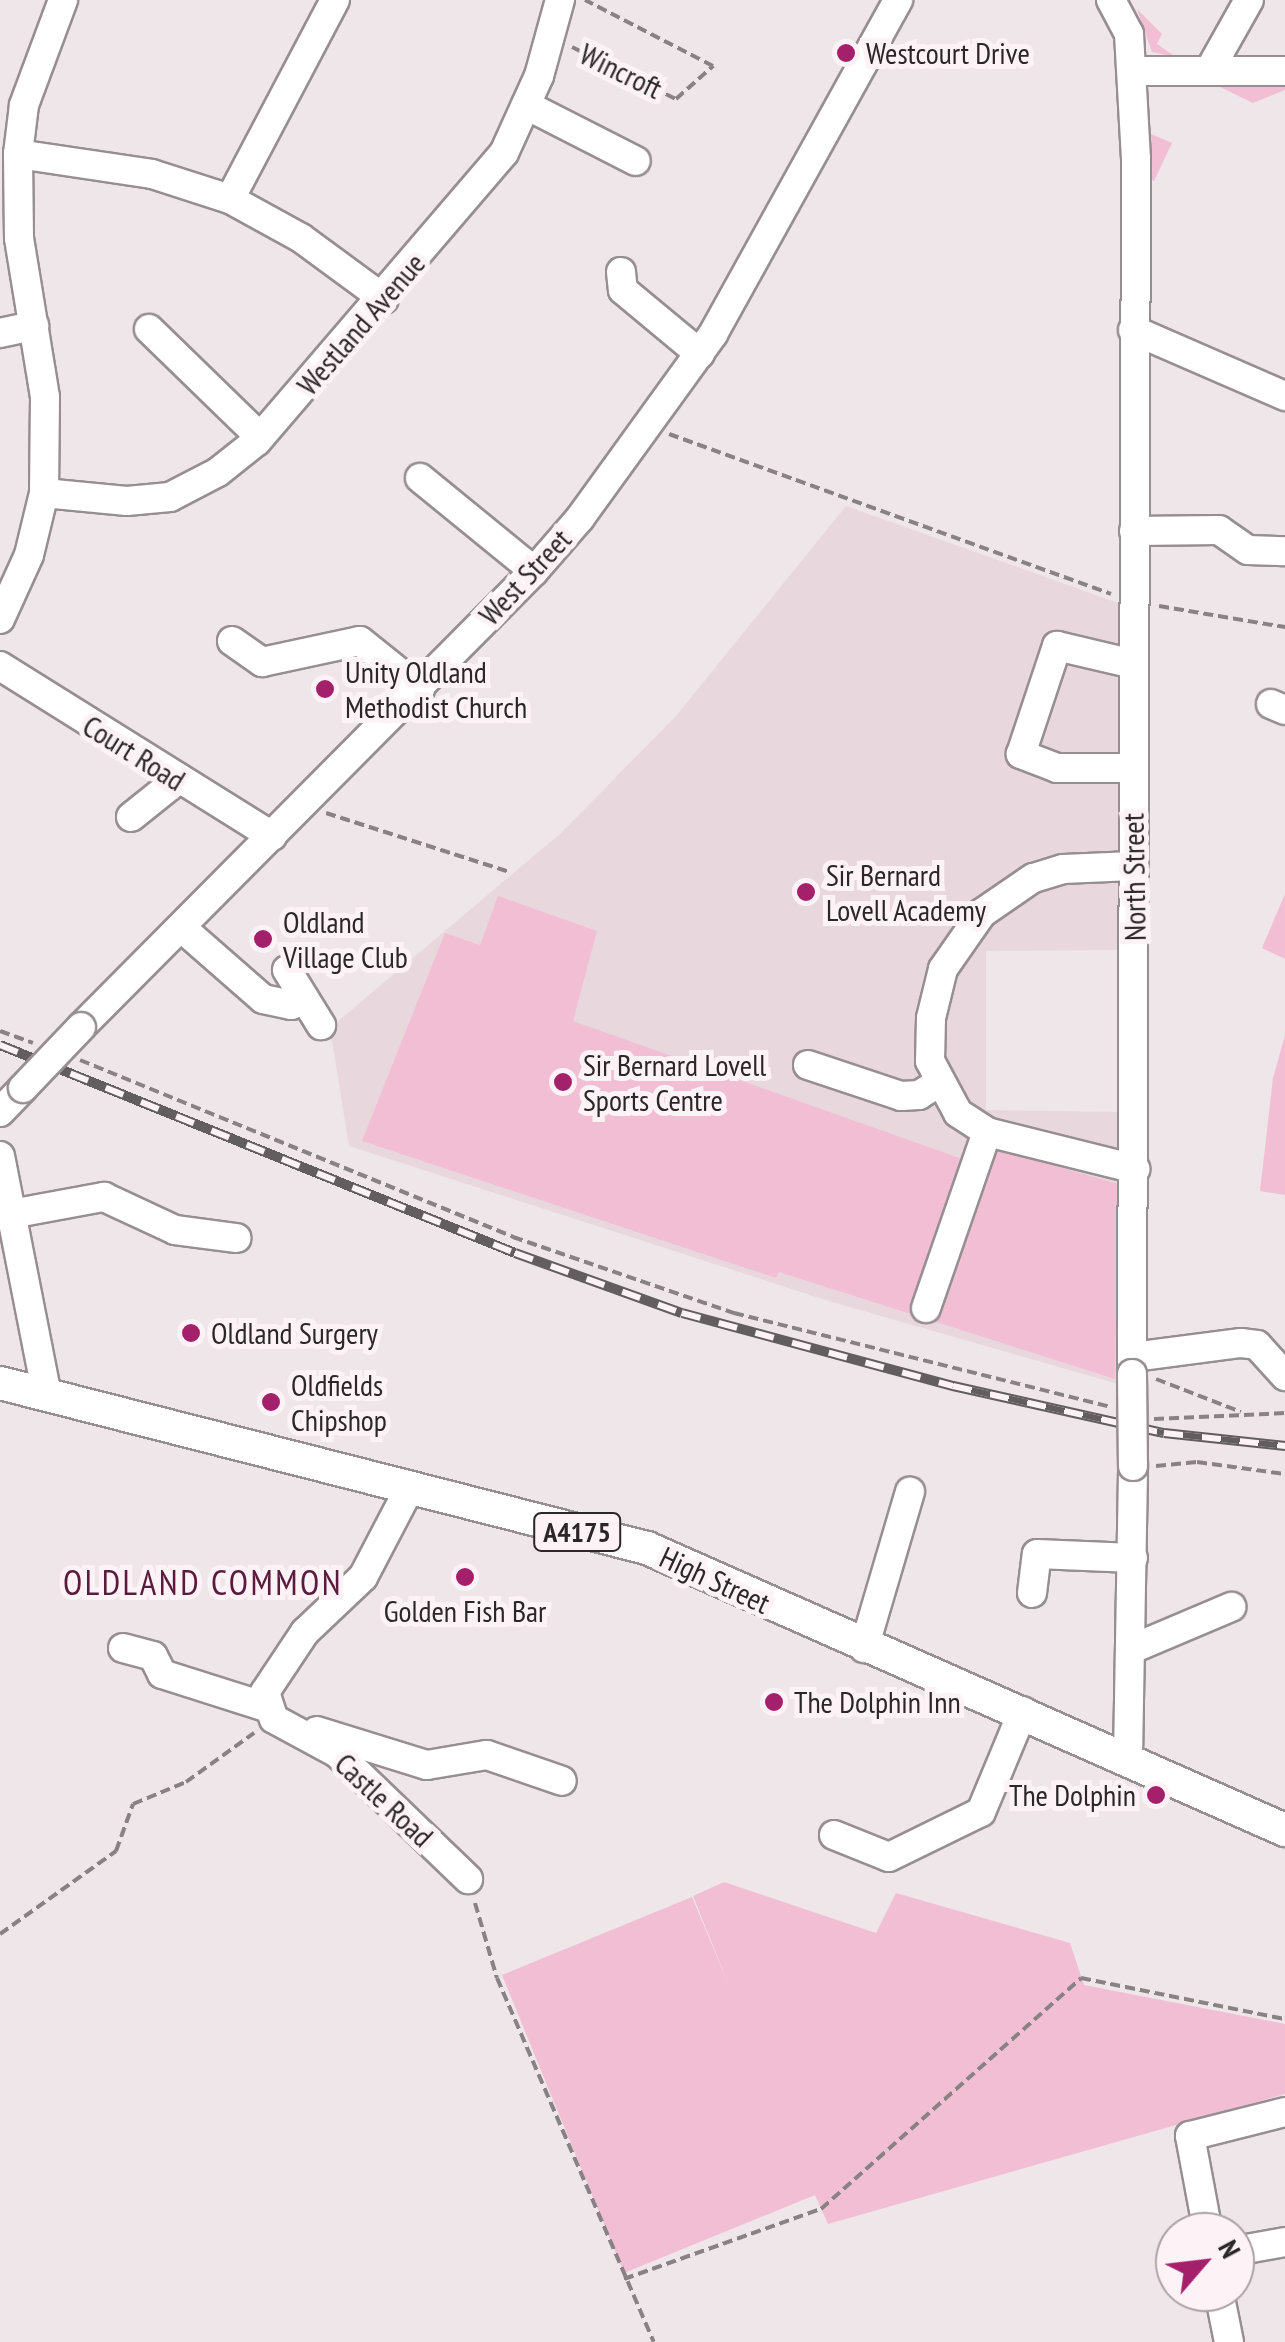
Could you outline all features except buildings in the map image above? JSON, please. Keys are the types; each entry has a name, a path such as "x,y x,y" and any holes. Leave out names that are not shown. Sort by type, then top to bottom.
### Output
{"main road":[{"name":"High Street","path":"0,1383 408,1491 647,1548 864,1648 1023,1710 1285,1830"}],"street":[{"path":"0,619 29,555 44,493 45,397 19,238 18,154 24,105 64,0"},
{"path":"230,200 335,0"},
{"name":"Westland Avenue","path":"44,493 127,502 170,497 218,472 260,436 480,186 526,105 552,37 560,0"},
{"name":"West Street","path":"0,1112 534,571 650,427 700,354 898,0"},
{"name":"North Street","path":"1111,0 1129,34 1134,71 1135,1168 1128,1758"},
{"path":"1209,71 1249,0"},
{"path":"1134,71 1285,70"},
{"path":"526,105 636,161"},
{"path":"18,154 152,174 230,200 301,238 384,299"},
{"path":"621,272 623,290 700,354"},
{"path":"0,333 34,326"},
{"path":"1133,330 1285,396"},
{"path":"156,331 260,436"},
{"path":"420,478 534,571"},
{"path":"1134,531 1219,530 1248,550 1285,551"},
{"path":"232,641 262,662 360,640 420,688"},
{"path":"1134,664 1057,646 1021,754 1057,768 1134,768"},
{"name":"Court Road","path":"0,666 176,780 272,836"},
{"path":"131,816 176,780"},
{"path":"1133,866 1063,869 1033,878 1001,896 968,928 936,991 930,1061 938,1083 958,1112 988,1132 1135,1168"},
{"path":"183,930 263,999 291,1005 305,998"},
{"path":"287,970 321,1025"},
{"path":"808,1065 900,1096 920,1095 938,1083"},
{"path":"926,1308 988,1132"},
{"path":"0,1156 9,1236 47,1396"},
{"path":"9,1236 104,1197 175,1230 236,1238"},
{"path":"1132,1366 1241,1343 1257,1345 1285,1376"},
{"path":"269,1706 305,1632 363,1578 408,1491"},
{"path":"864,1648 910,1492"},
{"path":"1032,1593 1037,1554 1133,1558"},
{"path":"1132,1650 1231,1607"},
{"path":"123,1648 153,1656 162,1674 269,1706 316,1730 426,1765 487,1756 562,1782"},
{"name":"Castle Road","path":"269,1706 337,1753 468,1879"},
{"path":"834,1835 889,1857 981,1812 1023,1710"},
{"path":"1204,2212 1190,2136 1285,2112"},
{"path":"1255,2247 1285,2242"},
{"path":"1223,2312 1228,2342"}],"path":[{"name":"Wincroft","path":"552,37 676,99 713,66 584,0"},
{"path":"650,427 1136,602 1285,626"},
{"path":"303,805 510,872"},
{"path":"0,1032 34,1044"},
{"path":"69,1056 513,1237 734,1313 1120,1409"},
{"path":"1132,1366 1245,1414"},
{"path":"1138,1414 1178,1422 1285,1412"},
{"path":"1133,1468 1197,1462 1285,1474"},
{"path":"0,1934 116,1851 133,1804 186,1782 269,1706"},
{"path":"468,1879 498,1978 624,2279 634,2286 654,2342"},
{"path":"624,2279 821,2209 1081,1978 1285,2020"}],"shaded area":[{"path":"1137,9 1162,34 1157,44 1176,57 1152,52"},
{"path":"1285,83 1285,90 1253,103 1214,84"},
{"path":"1151,134 1172,143 1154,181 1151,179"},
{"name":"Sir Bernard Lovell Academy","path":"846,506 1121,604 1119,950 986,951 986,1110 1121,1112 1118,1384 832,1302 349,1146 330,1028 561,833 676,716"},
{"path":"1285,894 1285,959 1262,948"},
{"name":"Sir Bernard Lovell Sports Centre","path":"498,896 597,931 573,1021 965,1160 971,1142 1118,1184 1115,1379 779,1272 776,1278 362,1141 445,933 480,945"},
{"path":"1285,1035 1285,1195 1260,1191 1273,1078"},
{"path":"724,1882 876,1933 896,1893 1070,1943 1084,1985 1285,2024 1285,2094 828,2224 815,2195 624,2273 502,1975 692,1897 730,1988 693,1896"}],"railway":[{"path":"0,1045 515,1253 682,1313 953,1386 1164,1433 1285,1446"}],"place":[{"name":"Westcourt Drive","path":"846,53"},
{"name":"Unity Oldland Methodist Church","path":"325,689"},
{"name":"Sir Bernard Lovell Academy","path":"806,892"},
{"name":"Oldland Village Club","path":"263,939"},
{"name":"Sir Bernard Lovell Sports Centre","path":"563,1082"},
{"name":"Oldland Surgery","path":"191,1333"},
{"name":"Oldfields Chipshop","path":"271,1402"},
{"name":"Golden Fish Bar","path":"465,1577"},
{"name":"The Dolphin Inn","path":"774,1702"},
{"name":"The Dolphin","path":"1156,1795"}],"district":[{"name":"OLDLAND COMMON","path":"203,1582"}]}
